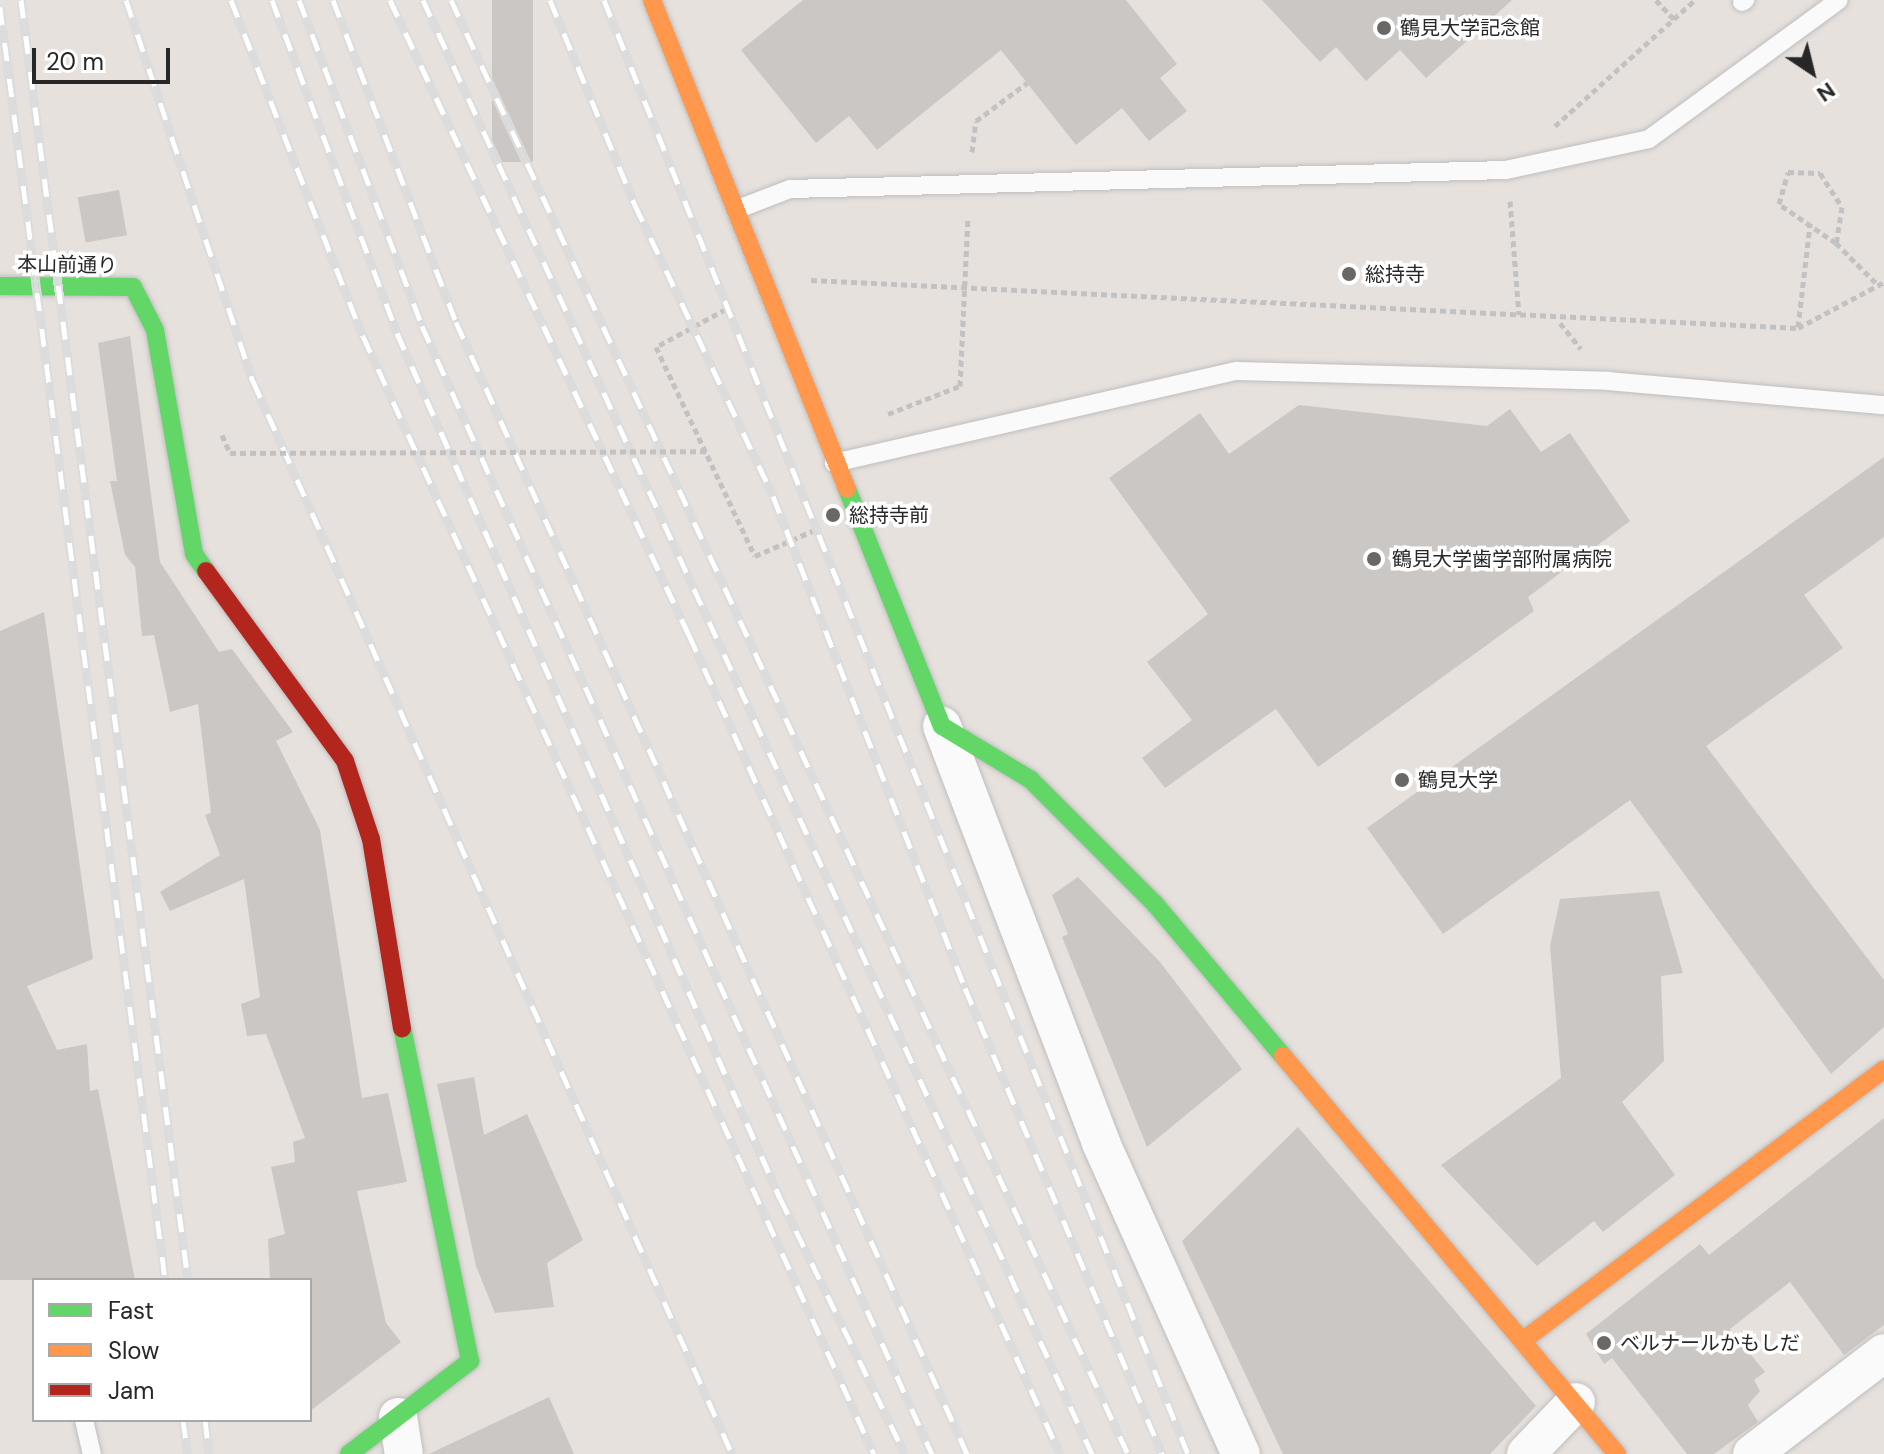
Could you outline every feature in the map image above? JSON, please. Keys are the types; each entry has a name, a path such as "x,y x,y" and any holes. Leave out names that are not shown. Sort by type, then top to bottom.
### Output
{"street":[{"path":"665,6 834,463 942,726 1101,1143 1241,1454"},
{"name":"本山前通り","path":"0,286 133,287 155,330 194,554 345,761 371,839 412,1086 470,1361 398,1417"},
{"path":"942,726 1031,780 1155,904 1525,1339 1617,1454"},
{"path":"1525,1339 1884,1069"},
{"path":"1752,1454 1884,1353"},
{"path":"1526,1454 1576,1402"},
{"path":"349,1454 398,1417 404,1454"}],"lane":[{"path":"738,209 790,189 968,181 1506,170 1649,139 1839,0"},
{"path":"834,463 1237,371 1608,381 1884,405"},
{"path":"84,1422 92,1454"}],"path":[{"path":"1656,0 1674,19"},
{"path":"1519,315 1506,170 1695,0"},
{"path":"880,417 960,386 967,288 968,181 976,121 1027,83"},
{"path":"798,279 1798,328 1881,284 1836,243 1779,204 1788,172 1820,173 1842,207 1836,243"},
{"path":"1798,328 1810,225"},
{"path":"741,301 656,347 755,556 831,523"},
{"path":"222,435 230,453 707,451"}],"building":[{"path":"492,0 533,0 533,162 492,162"},
{"path":"803,0 1126,0 1177,64 1160,78 1187,111 1149,141 1122,108 1076,145 1001,50 877,150 849,116 816,143 741,50"},
{"name":"鶴見大学記念館","path":"1262,0 1512,0 1426,78 1400,50 1366,81 1336,47 1320,62"},
{"path":"119,190 127,235 86,243 78,197"},
{"path":"130,336 160,562 219,652 232,649 293,732 276,741 320,830 362,1098 388,1093 407,1182 357,1191 386,1323 401,1342 312,1409 312,1278 270,1278 268,1239 285,1234 271,1167 295,1162 293,1142 305,1138 266,1034 247,1036 241,1004 260,997 244,879 170,911 160,892 220,855 205,815 211,813 198,704 170,712 154,635 142,636 135,567 125,555 110,481 117,481 98,343"},
{"name":"鶴見大学歯学部附属病院","path":"1299,405 1487,426 1510,409 1541,452 1570,433 1630,521 1528,597 1534,611 1318,767 1276,709 1165,788 1142,758 1192,720 1147,662 1208,614 1109,478 1200,413 1229,454"},
{"path":"1884,457 1884,537 1804,595 1843,648 1706,746 1884,980 1884,1027 1831,1074 1630,800 1443,934 1367,828"},
{"path":"44,612 93,959 27,986 57,1050 87,1044 90,1091 98,1089 135,1278 0,1280 0,631"},
{"path":"1078,877 1160,962 1242,1069 1147,1147 1062,937 1068,934 1052,895"},
{"path":"1659,891 1683,973 1661,976 1664,1061 1622,1102 1675,1175 1603,1232 1594,1221 1537,1266 1441,1165 1561,1078 1550,946 1560,899"},
{"path":"474,1077 484,1135 527,1114 583,1240 547,1263 554,1307 495,1313 476,1266 437,1084"},
{"path":"1884,1118 1884,1325 1844,1355 1790,1282 1730,1329 1765,1372 1754,1380 1760,1391 1748,1405 1758,1422 1714,1454 1687,1454 1612,1358 1604,1364 1586,1334 1700,1244 1709,1255"},
{"path":"1298,1127 1536,1406 1490,1454 1283,1454 1182,1241"},
{"path":"549,1397 574,1454 429,1454"}],"railway":[{"path":"21,0 188,1278"},
{"path":"126,0 253,381 732,1454"},
{"path":"231,0 363,336 874,1454"},
{"path":"272,0 397,333 780,1198 905,1454"},
{"path":"299,0 422,326 932,1454"},
{"path":"333,0 456,322 967,1454"},
{"path":"390,0 689,635 1060,1454"},
{"path":"423,0 1092,1454"},
{"path":"451,0 1128,1454"},
{"path":"550,0 635,205 773,496 965,988 1162,1454"},
{"path":"604,0 1188,1454"},
{"path":"0,7 165,1278"},
{"path":"183,1422 188,1454"},
{"path":"205,1422 209,1454"}],"traffic: fast":[{"path":"0,286 133,287 155,330 194,554 206,571"},
{"path":"847,489 942,726 1031,780 1155,904 1283,1056"},
{"path":"349,1454 470,1361 402,1028"}],"traffic: slow":[{"path":"652,0 847,489"},
{"path":"1283,1056 1617,1454"},
{"path":"1525,1339 1884,1069"}],"traffic: jam":[{"path":"206,571 345,761 371,839 402,1028"}],"place":[{"name":"鶴見大学記念館","path":"1384,28"},
{"name":"総持寺","path":"1349,274"},
{"name":"総持寺前","path":"833,515"},
{"name":"鶴見大学歯学部附属病院","path":"1374,559"},
{"name":"鶴見大学","path":"1402,780"},
{"name":"ベルナールかもしだ","path":"1604,1343"}]}
